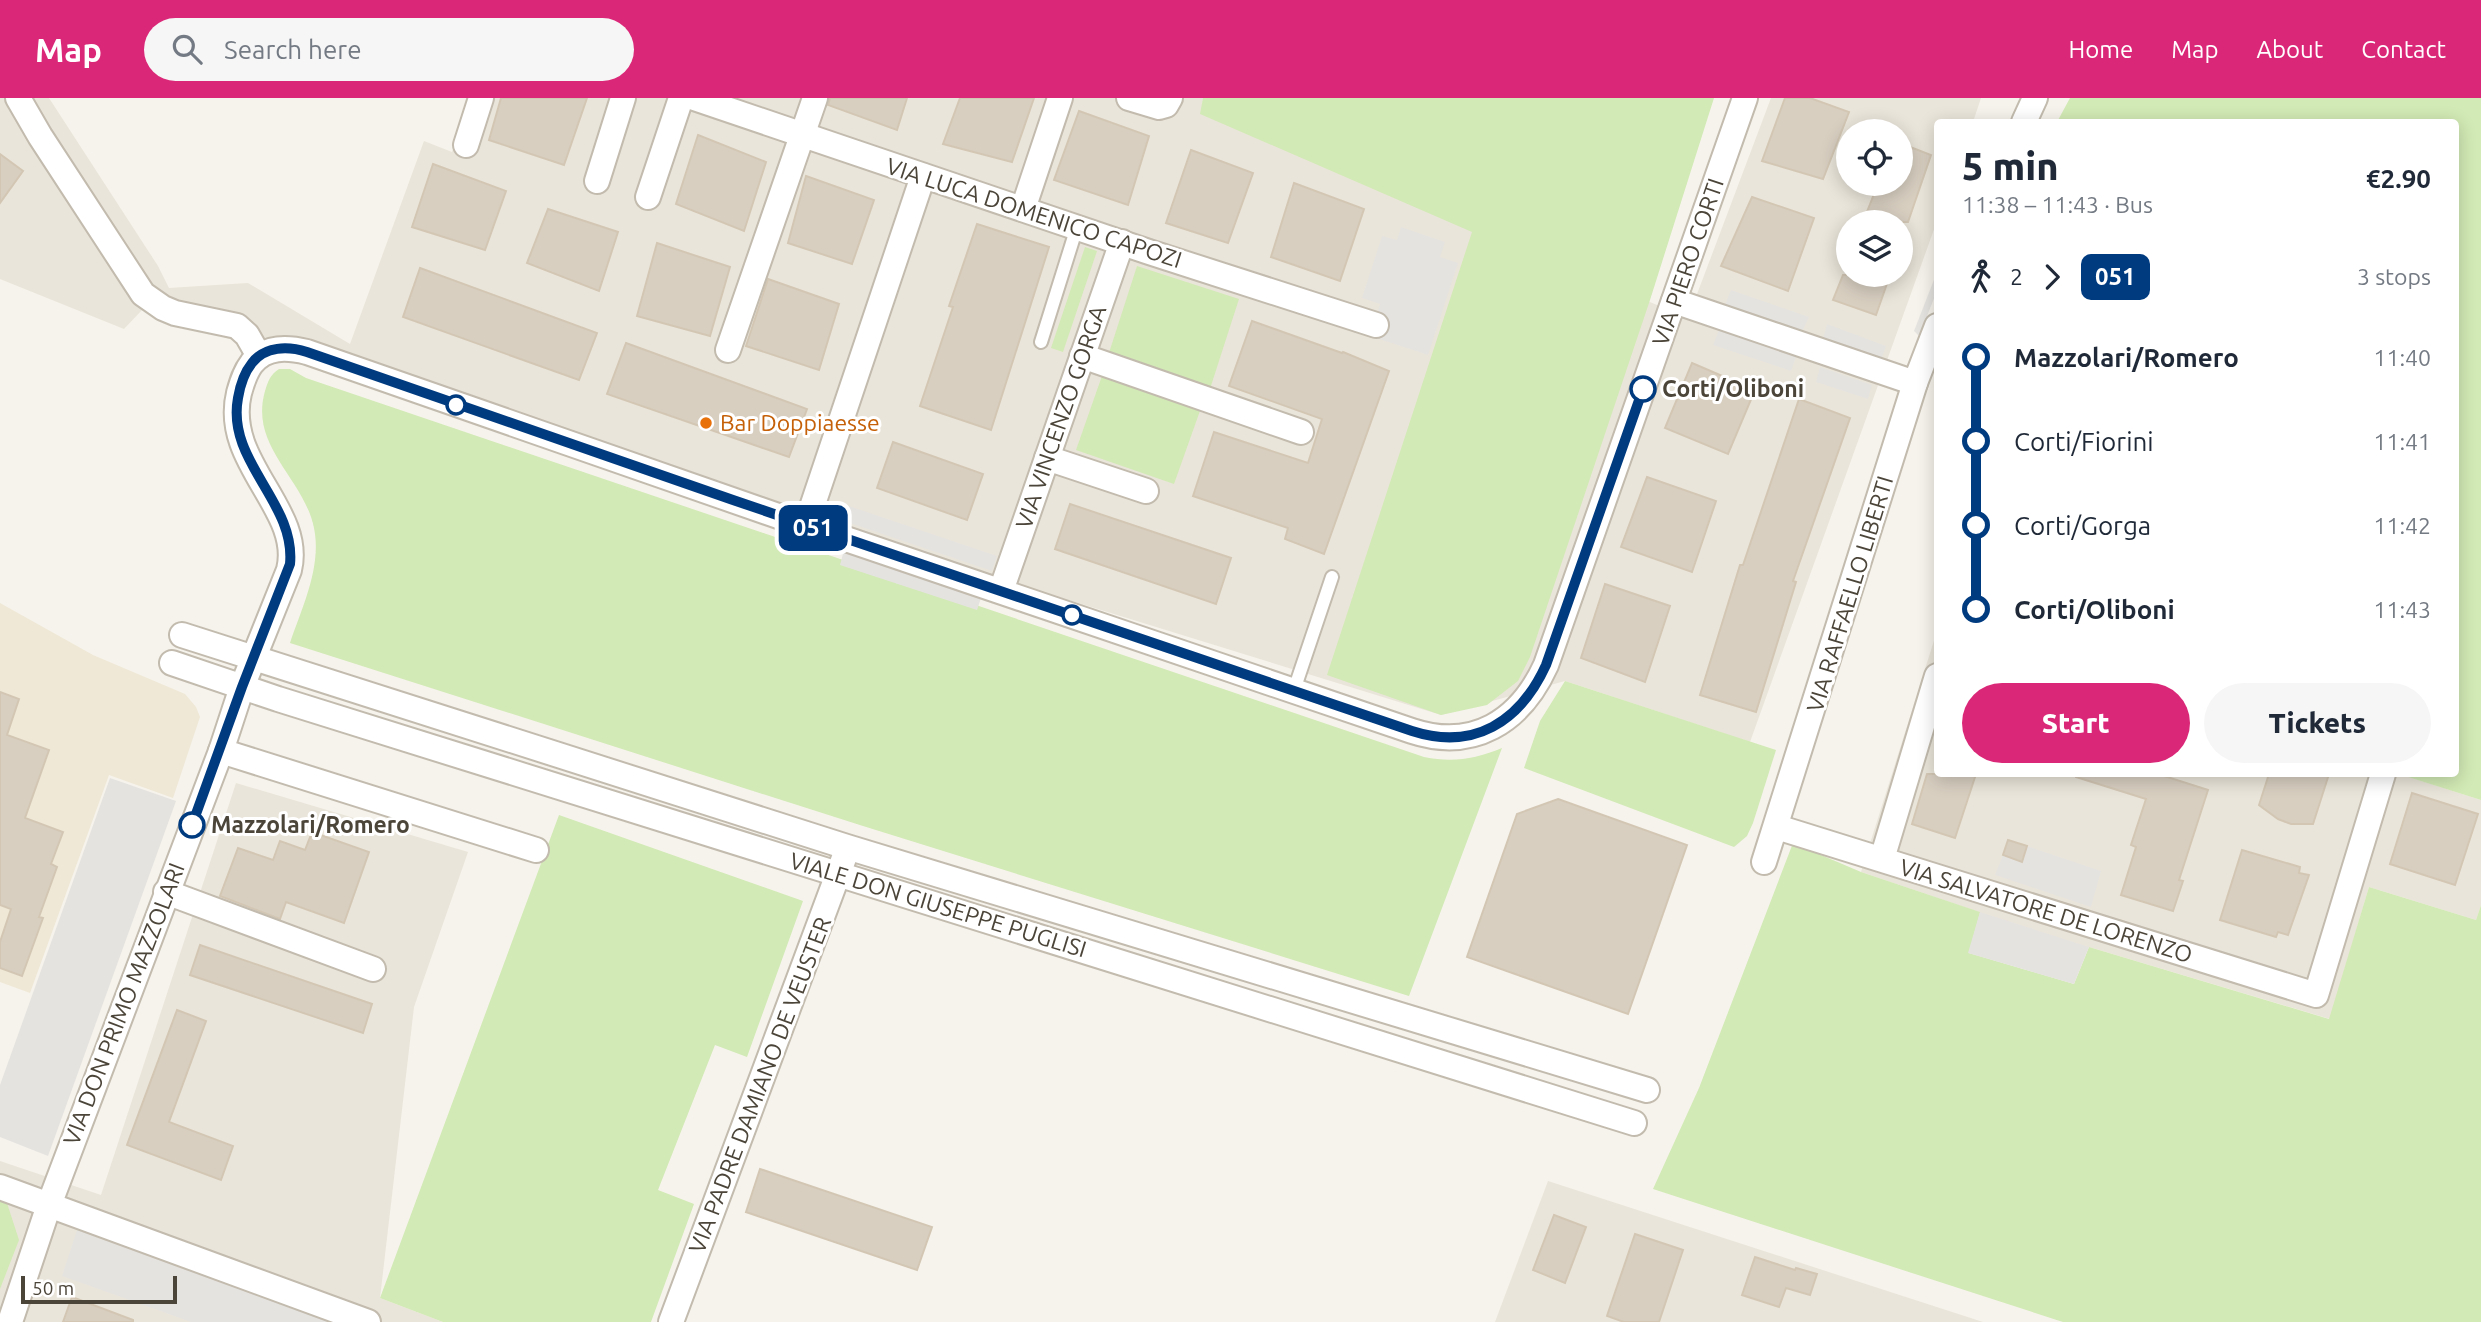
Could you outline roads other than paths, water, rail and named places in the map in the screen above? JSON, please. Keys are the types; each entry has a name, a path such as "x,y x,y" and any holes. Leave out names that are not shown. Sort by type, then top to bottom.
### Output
{"street":[{"path":"18,98 143,295 169,311 237,326 247,335 259,355"},
{"path":"466,145 481,98"},
{"path":"597,181 623,98"},
{"path":"648,197 681,98"},
{"name":"VIA LUCA DOMENICO CAPOZI","path":"694,98 1077,228 1376,325"},
{"path":"728,351 816,98"},
{"path":"1023,209 1060,98"},
{"path":"1129,98 1159,107 1166,105 1170,98"},
{"name":"VIA PIERO CORTI","path":"259,355 281,348 302,351 1422,734 1448,738 1476,734 1501,721 1523,704 1546,665 1745,98"},
{"path":"2025,119 2035,98"},
{"path":"806,525 923,176"},
{"name":"VIA VINCENZO GORGA","path":"1001,591 1122,242"},
{"path":"1674,301 1915,383"},
{"name":"VIA DON PRIMO MAZZOLARI","path":"10,1322 49,1205 221,751 242,687 289,570 289,543 281,520 249,461 237,431 236,414 240,389 248,369 259,355"},
{"path":"1082,356 1301,432"},
{"name":"VIA RAFFAELLO LIBERTI","path":"1764,862 1915,383 1932,356"},
{"path":"1047,458 1146,491"},
{"name":"VIALE DON GIUSEPPE PUGLISI","path":"183,635 847,848 1647,1090"},
{"name":"VIALE DON GIUSEPPE PUGLISI","path":"172,663 1634,1124"},
{"path":"1882,859 1934,686"},
{"path":"221,751 536,850"},
{"name":"VIA SALVATORE DE LORENZO","path":"1777,827 2316,995 2382,777"},
{"name":"VIA PADRE DAMIANO DE VEUSTER","path":"671,1322 847,848"},
{"path":"166,892 373,969"},
{"path":"1437,1061 1446,1030"},
{"path":"0,1187 368,1322"}],"lane":[{"path":"1041,342 1077,228"},
{"path":"1294,690 1332,577"}],"place":[{"name":"Corti/Oliboni","path":"1643,389"},
{"name":"Bar Doppiaesse","path":"706,423"},
{"name":"Mazzolari/Romero","path":"192,825"}]}
